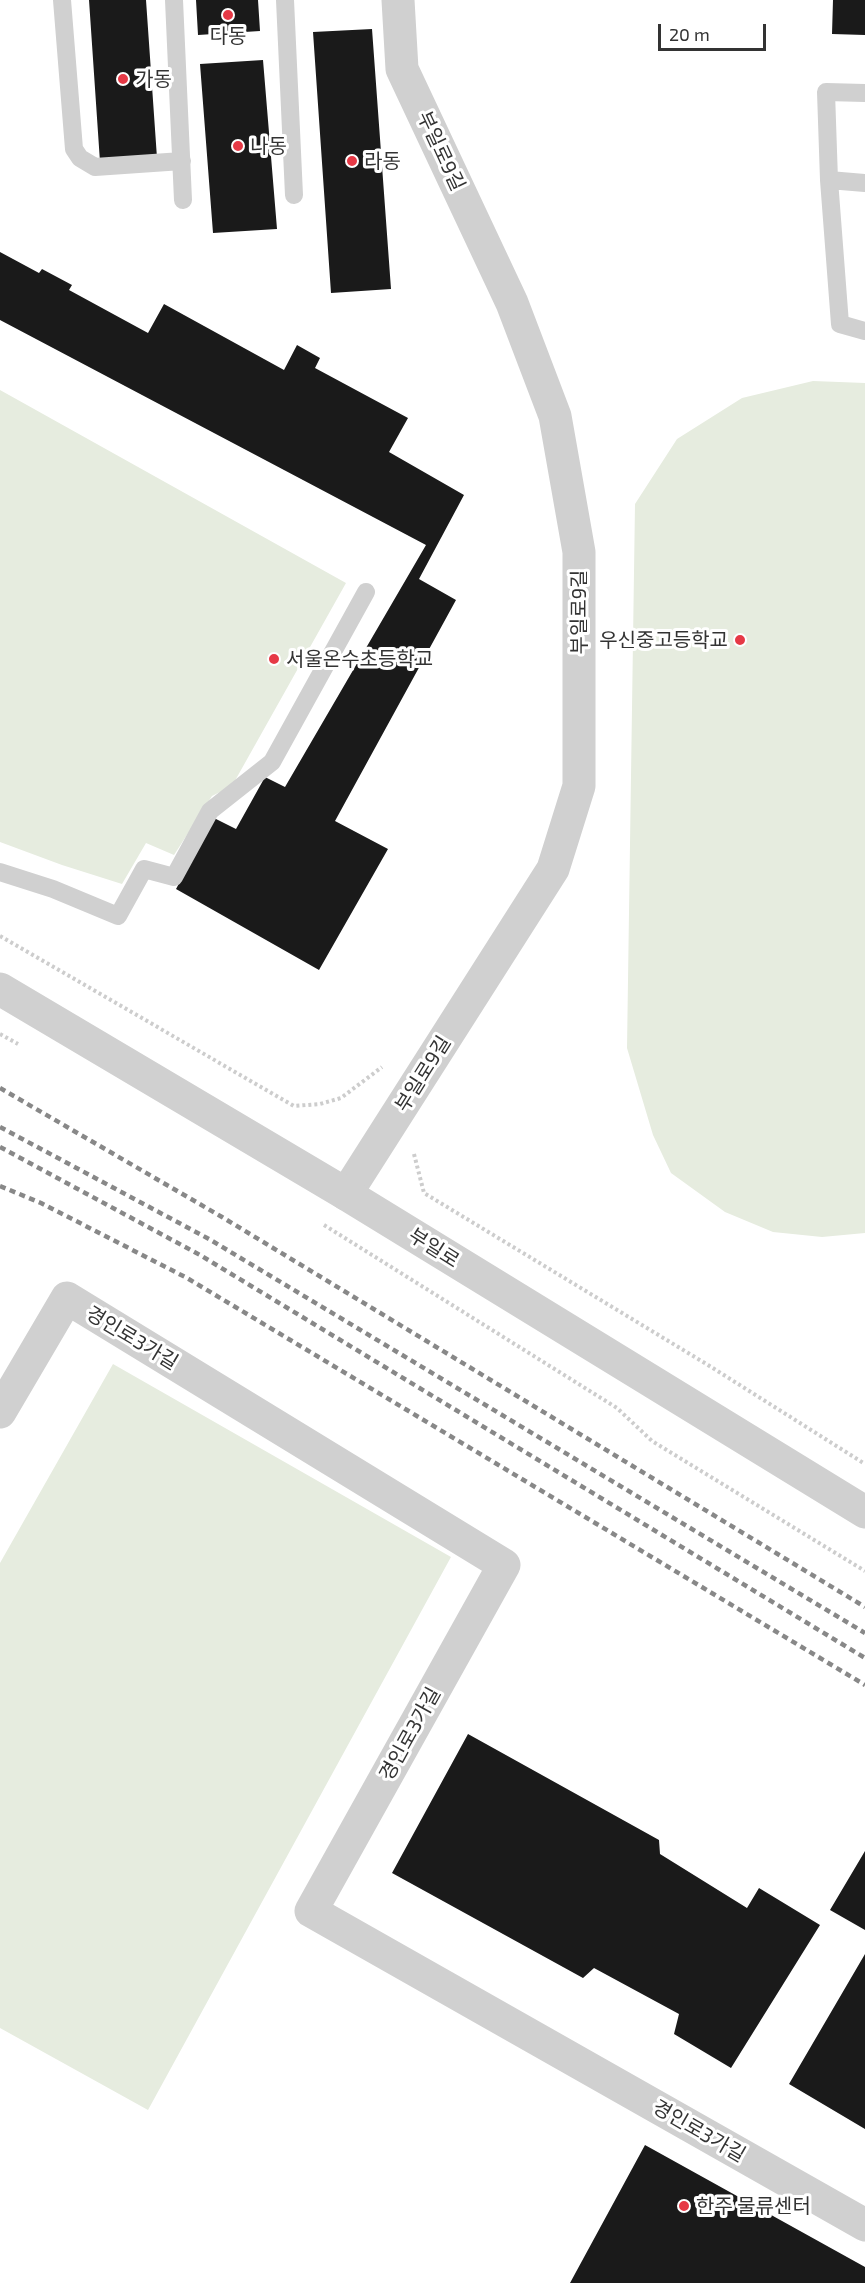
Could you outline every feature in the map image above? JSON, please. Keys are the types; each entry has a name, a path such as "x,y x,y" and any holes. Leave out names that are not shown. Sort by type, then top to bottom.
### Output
{"street":[{"name":"부일로9길","path":"346,1194 553,869 579,786 579,552 555,416 512,303 402,69 398,0"},
{"name":"부일로","path":"0,989 346,1194 865,1512"},
{"name":"경인로3가길","path":"0,1412 66,1298 504,1565 311,1911 865,2225"}],"lane":[{"path":"62,0 74,148 80,158 95,167 182,161"},
{"path":"174,0 183,200"},
{"path":"285,0 294,195"},
{"path":"865,93 826,92 840,324 865,331"},
{"path":"830,180 865,183"},
{"path":"0,872 53,889 118,916 144,869 174,877 210,811 272,762 366,592"}],"path":[{"path":"0,936 294,1106 320,1104 341,1098 379,1071 386,1062"},
{"path":"0,1034 20,1045"},
{"path":"324,1225 617,1407 652,1441 865,1571"}],"shaded area":[{"path":"813,381 865,383 865,1233 822,1237 773,1232 725,1212 671,1173 653,1135 627,1048 635,504 677,439 742,398"},
{"path":"0,390 346,583 232,786 212,796 174,855 146,843 122,884 0,842"},
{"path":"113,1364 451,1557 148,2110 0,2028 0,1563"}],"building":[{"name":"가동","path":"89,0 146,0 157,158 100,162"},
{"name":"다동","path":"196,0 258,0 260,31 198,35"},
{"path":"833,0 865,0 865,35 832,34"},
{"name":"라동","path":"372,29 391,289 331,293 313,32"},
{"name":"나동","path":"263,60 277,229 213,233 200,64"},
{"path":"0,252 39,273 42,269 72,285 69,290 148,333 164,304 284,370 297,345 320,358 315,368 408,418 389,452 464,495 419,579 456,600 335,821 388,849 319,970 176,889 214,818 236,829 265,777 285,787 426,545 0,320"},
{"path":"468,1734 659,1840 660,1854 747,1908 759,1888 820,1925 731,2068 674,2034 679,2014 594,1968 583,1978 392,1873"},
{"path":"865,1851 865,1930 830,1910"},
{"path":"865,1954 865,2129 789,2084"},
{"name":"한주 물류센터","path":"645,2145 865,2267 865,2283 570,2283"}],"railway":[{"path":"0,1088 222,1217 865,1607"},
{"path":"0,1127 209,1239 865,1633"},
{"path":"0,1147 200,1255 865,1658"},
{"path":"0,1186 41,1203 187,1278 865,1685"}],"place":[{"name":"다동","path":"228,15"},
{"name":"가동","path":"123,79"},
{"name":"나동","path":"238,146"},
{"name":"라동","path":"352,161"},
{"name":"우신중고등학교","path":"740,640"},
{"name":"서울온수초등학교","path":"274,659"},
{"name":"한주 물류센터","path":"684,2206"}]}
